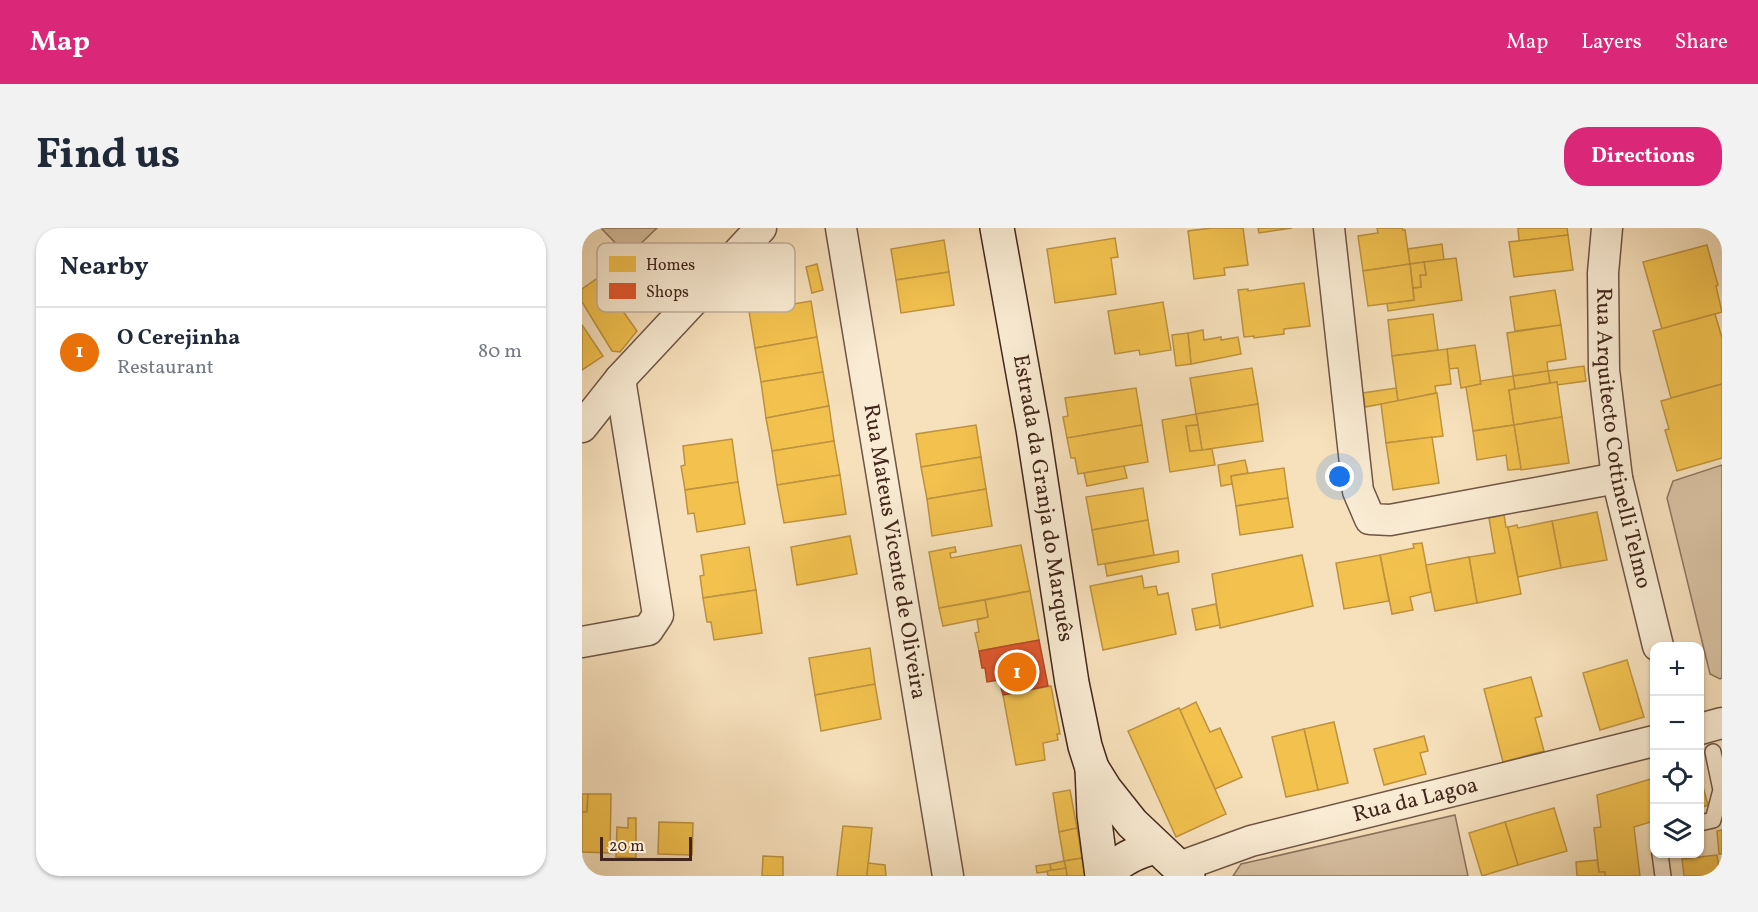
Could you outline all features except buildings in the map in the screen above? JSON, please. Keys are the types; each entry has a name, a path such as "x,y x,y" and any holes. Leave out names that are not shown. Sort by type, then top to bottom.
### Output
{"main road":[{"name":"Estrada da Granja do Marquês","path":"997,228 1033,429 1079,723 1092,768 1094,815 1103,876"},
{"name":"Estrada da Granja do Marquês","path":"1092,768 1105,789 1132,823 1174,863"},
{"path":"1103,876 1126,857 1141,850 1174,863"}],"street":[{"path":"747,243 761,228"},
{"name":"Rua Mateus Vicente de Oliveira","path":"841,228 948,876"},
{"path":"1329,228 1358,491 1370,519 1390,520 1617,478"},
{"name":"Rua Arquitecto Cottinelli Telmo","path":"1607,228 1604,273 1604,370 1617,478 1657,642"},
{"path":"582,427 620,379 683,312"},
{"path":"582,642 648,630 658,615 620,379"},
{"path":"1706,741 1722,723"},
{"name":"Rua da Lagoa","path":"1174,863 1251,841 1650,742"}],"lane":[{"path":"1704,822 1713,820 1721,790 1706,741"},
{"path":"1661,858 1663,876"}],"shaded area":[{"path":"601,228 657,228 641,243 615,243"},
{"path":"1722,465 1722,678 1720,679 1710,674 1667,498 1673,481"},
{"path":"1455,815 1468,876 1233,876 1241,864"}],"place":[{"name":"O Cerejinha","path":"1017,672"}]}
